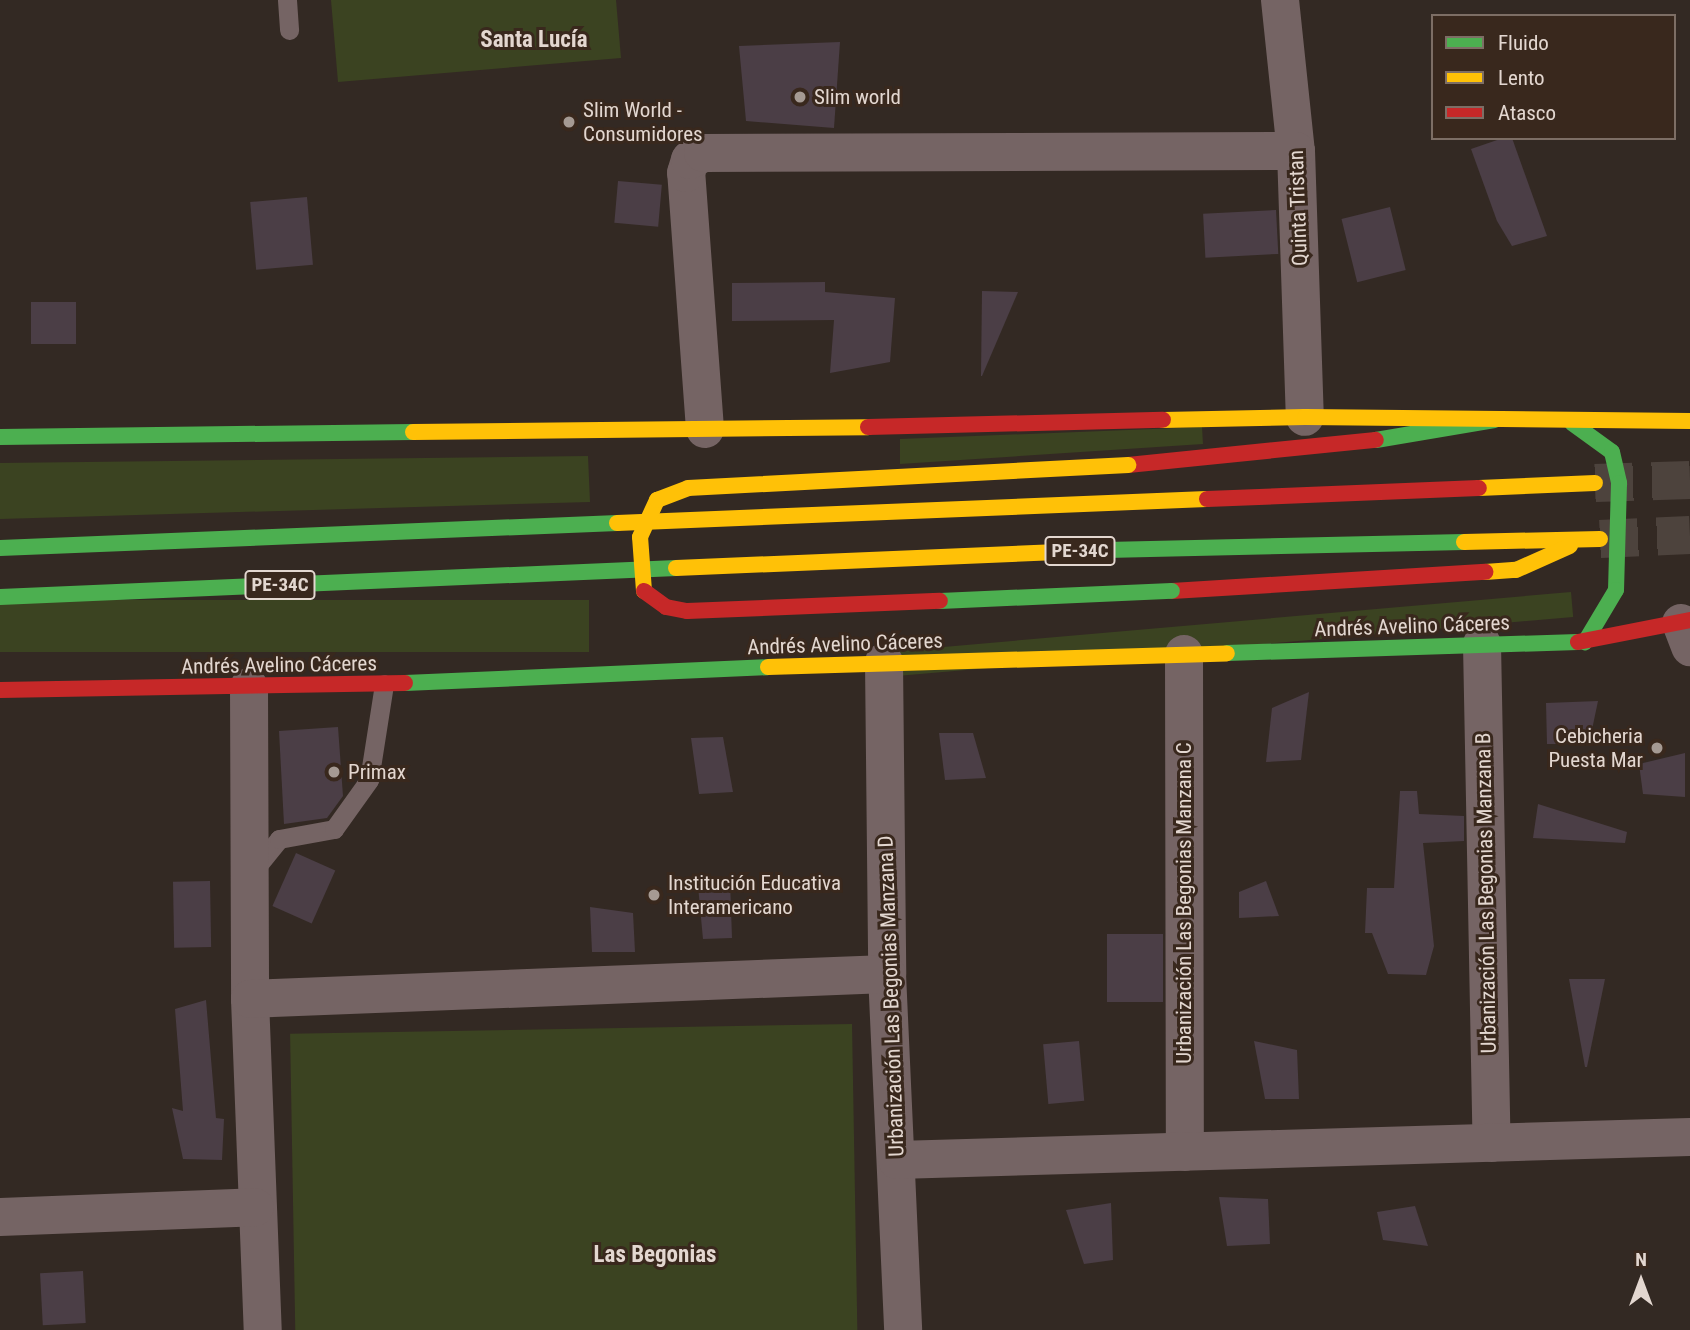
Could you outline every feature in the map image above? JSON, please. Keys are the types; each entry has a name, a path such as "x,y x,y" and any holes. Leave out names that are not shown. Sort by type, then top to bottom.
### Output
{"main road":[{"path":"0,438 705,429 1305,417 1572,423 1690,421"},
{"name":"PE-34C","path":"0,597 1092,550 1592,539 1516,570 1172,591 687,611 666,607 644,591 640,537 657,500 688,488 1128,466 1341,446 1494,420"},
{"path":"1572,423 1612,452 1619,483 1616,590 1585,642"},
{"name":"PE-34C","path":"0,548 1595,483"},
{"name":"Andrés Avelino Cáceres","path":"0,690 384,684 884,662 1585,642 1687,630"}],"street":[{"name":"Quinta Tristan","path":"1280,0 1296,151 1305,417"},
{"path":"705,429 686,173 690,160 703,153 1296,151"},
{"name":"Urbanización Las Begonias Manzana B","path":"1482,644 1492,1143"},
{"name":"Urbanización Las Begonias Manzana C","path":"1184,654 1185,1152"},
{"name":"Urbanización Las Begonias Manzana D","path":"884,662 887,974 897,1160 902,1330"},
{"path":"249,687 250,999 255,1207 263,1330"},
{"path":"250,999 887,974"},
{"path":"897,1160 1690,1137"},
{"path":"0,1217 255,1207"}],"lane":[{"path":"286,0 289,30"},
{"path":"251,873 279,839 334,829 369,780 384,684"}],"green space":[{"path":"331,0 616,0 621,58 338,82"},
{"path":"1202,427 1203,444 900,464 900,439"},
{"path":"588,456 590,502 0,519 0,463"},
{"path":"1571,592 1573,617 871,678 869,653"},
{"path":"0,600 589,600 589,652 0,652"},
{"path":"852,1024 857,1330 295,1330 290,1034"}],"building":[{"path":"840,42 834,128 746,121 739,46"},
{"path":"1497,140 1513,140 1547,236 1512,246 1497,221 1471,149"},
{"path":"618,181 662,185 658,227 614,223"},
{"path":"307,197 313,265 256,270 250,202"},
{"path":"1390,207 1406,270 1357,282 1341,219"},
{"path":"1276,210 1278,254 1205,258 1203,214"},
{"path":"825,282 825,292 895,298 890,362 830,373 834,320 732,321 732,283"},
{"path":"982,291 1018,292 981,376"},
{"path":"31,302 76,302 76,344 31,344"},
{"path":"1309,692 1301,760 1266,762 1272,708"},
{"path":"1598,701 1589,744 1547,744 1546,703"},
{"path":"338,727 343,796 327,818 284,824 279,731"},
{"path":"939,733 973,733 986,778 945,780"},
{"path":"723,737 733,792 699,794 691,738"},
{"path":"1685,753 1685,797 1643,794 1639,764"},
{"path":"1400,791 1417,791 1419,814 1464,816 1464,841 1423,843 1434,946 1426,975 1388,974 1372,933 1365,933 1367,888 1394,888"},
{"path":"1538,804 1627,832 1625,843 1533,838"},
{"path":"296,853 335,870 312,923 272,906"},
{"path":"210,881 211,947 174,948 173,882"},
{"path":"730,881 732,938 703,939 698,886"},
{"path":"1266,881 1279,916 1239,918 1239,892"},
{"path":"590,907 633,913 635,952 592,952"},
{"path":"1107,934 1163,934 1163,1002 1107,1002"},
{"path":"1569,979 1605,979 1587,1067 1585,1067"},
{"path":"206,1000 216,1118 224,1119 222,1160 183,1159 172,1108 183,1111 175,1009"},
{"path":"1079,1041 1084,1101 1048,1104 1043,1044"},
{"path":"1254,1041 1297,1050 1299,1099 1265,1099"},
{"path":"1219,1197 1268,1199 1270,1244 1227,1246"},
{"path":"1111,1203 1113,1260 1084,1264 1066,1210"},
{"path":"1415,1206 1428,1246 1383,1240 1377,1212"},
{"path":"83,1271 86,1323 43,1325 40,1273"}],"tunnel":[{"path":"1595,483 1690,480"},
{"path":"1600,539 1690,535"}],"traffic: fast":[{"path":"1376,440 1494,420"},
{"path":"1572,423 1612,452 1619,483 1616,590 1585,642"},
{"path":"0,437 413,432"},
{"path":"0,548 617,523"},
{"path":"1106,550 1464,542"},
{"path":"0,597 676,568"},
{"path":"940,601 1172,591"},
{"path":"1227,653 1578,642"},
{"path":"405,683 768,667"}],"traffic: slow":[{"path":"1163,420 1305,417 1690,421"},
{"path":"413,432 868,427"},
{"path":"644,591 640,537 657,500 688,488 1128,465"},
{"path":"1479,488 1595,483"},
{"path":"617,523 1207,499"},
{"path":"1464,542 1600,539"},
{"path":"1485,572 1516,570 1570,546"},
{"path":"676,568 1106,550"},
{"path":"768,667 1227,653"}],"traffic: jam":[{"path":"868,427 1163,420"},
{"path":"1128,465 1376,440"},
{"path":"1207,499 1479,488"},
{"path":"1172,591 1485,572"},
{"path":"644,591 666,607 687,611 940,601"},
{"path":"1578,642 1690,620"},
{"path":"0,690 405,683"}],"place":[{"name":"Slim world","path":"800,97"},
{"name":"Slim World - Consumidores","path":"569,122"},
{"name":"Cebicheria Puesta Mar","path":"1657,748"},
{"name":"Primax","path":"334,772"},
{"name":"Institución Educativa Interamericano","path":"654,895"}],"district":[{"name":"Santa Lucía","path":"534,40"},
{"name":"Las Begonias","path":"655,1255"}]}
